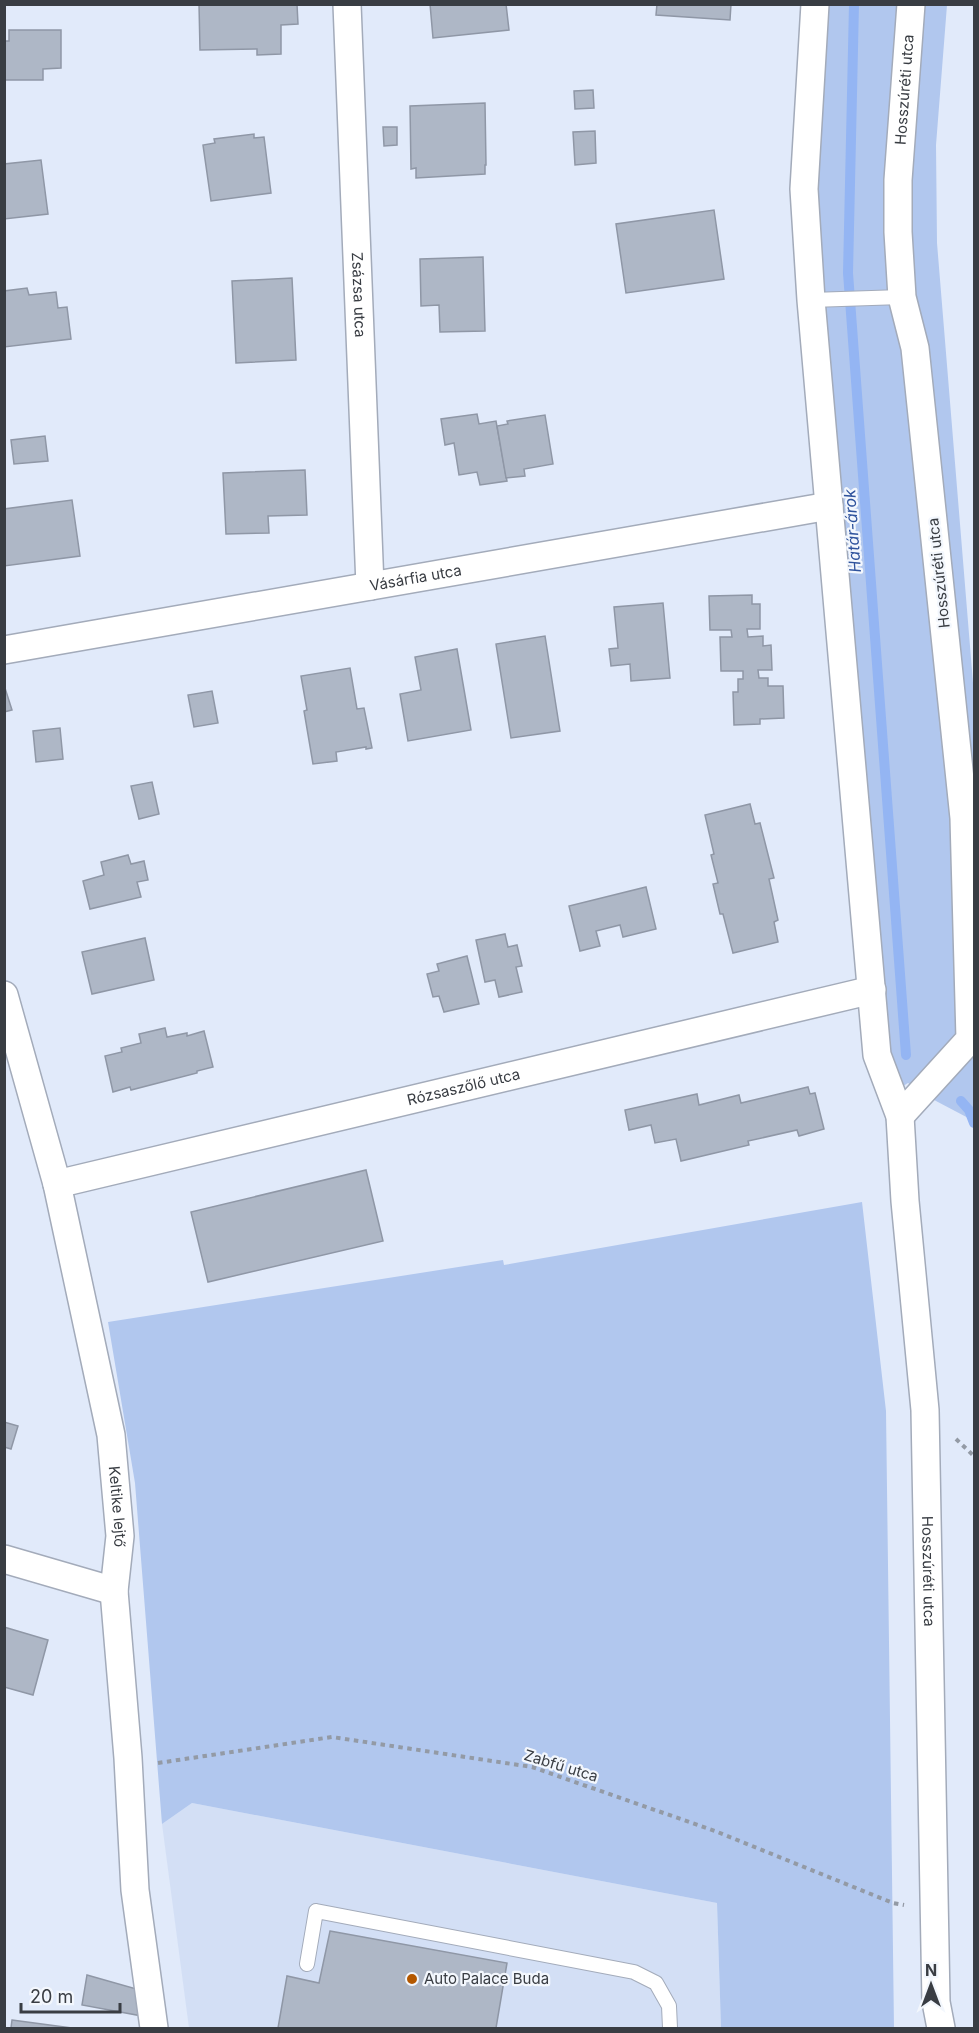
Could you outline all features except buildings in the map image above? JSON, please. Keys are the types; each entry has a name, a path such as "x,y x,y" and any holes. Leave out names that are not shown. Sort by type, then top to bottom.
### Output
{"street":[{"name":"Zsázsa utca","path":"347,4 370,586"},
{"name":"Hosszúréti utca","path":"815,4 804,189 811,300 877,1055 900,1116 905,1201 925,1410 936,2002 941,2028"},
{"name":"Hosszúréti utca","path":"900,1116 972,1039 964,818 915,348 902,297 898,180 911,4"},
{"name":"Vásárfia utca","path":"4,650 830,506"},
{"name":"Rózsaszőlő utca","path":"57,1184 872,990"},
{"name":"Keltike lejtő","path":"4,995 57,1184 111,1435 120,1536 114,1591 128,1758 135,1890 153,2028"},
{"path":"4,1559 114,1591"}],"lane":[{"path":"811,300 902,297"},
{"path":"307,1964 316,1911 634,1972 656,1983 669,2006 670,2028"}],"path":[{"name":"Zabfű utca","path":"128,1758 157,1763 332,1737 532,1767 715,1831 893,1903 934,1911"}],"shaded area":[{"path":"829,5 947,5 936,145 937,243 974,695 974,1121 908,1083 900,1088 889,1078 821,270 816,186"},
{"path":"862,1202 886,1411 894,2028 721,2028 717,1903 192,1803 162,1824 135,1483 108,1322 503,1260 504,1265"},
{"path":"192,1803 717,1903 721,2028 189,2028 162,1824"}],"waterway":[{"name":"Határ-árok","path":"854,4 848,273 906,1055"},
{"name":"Határ-árok","path":"961,1101 969,1110 974,1123"}],"place":[{"name":"Auto Palace Buda","path":"412,1979"}]}
